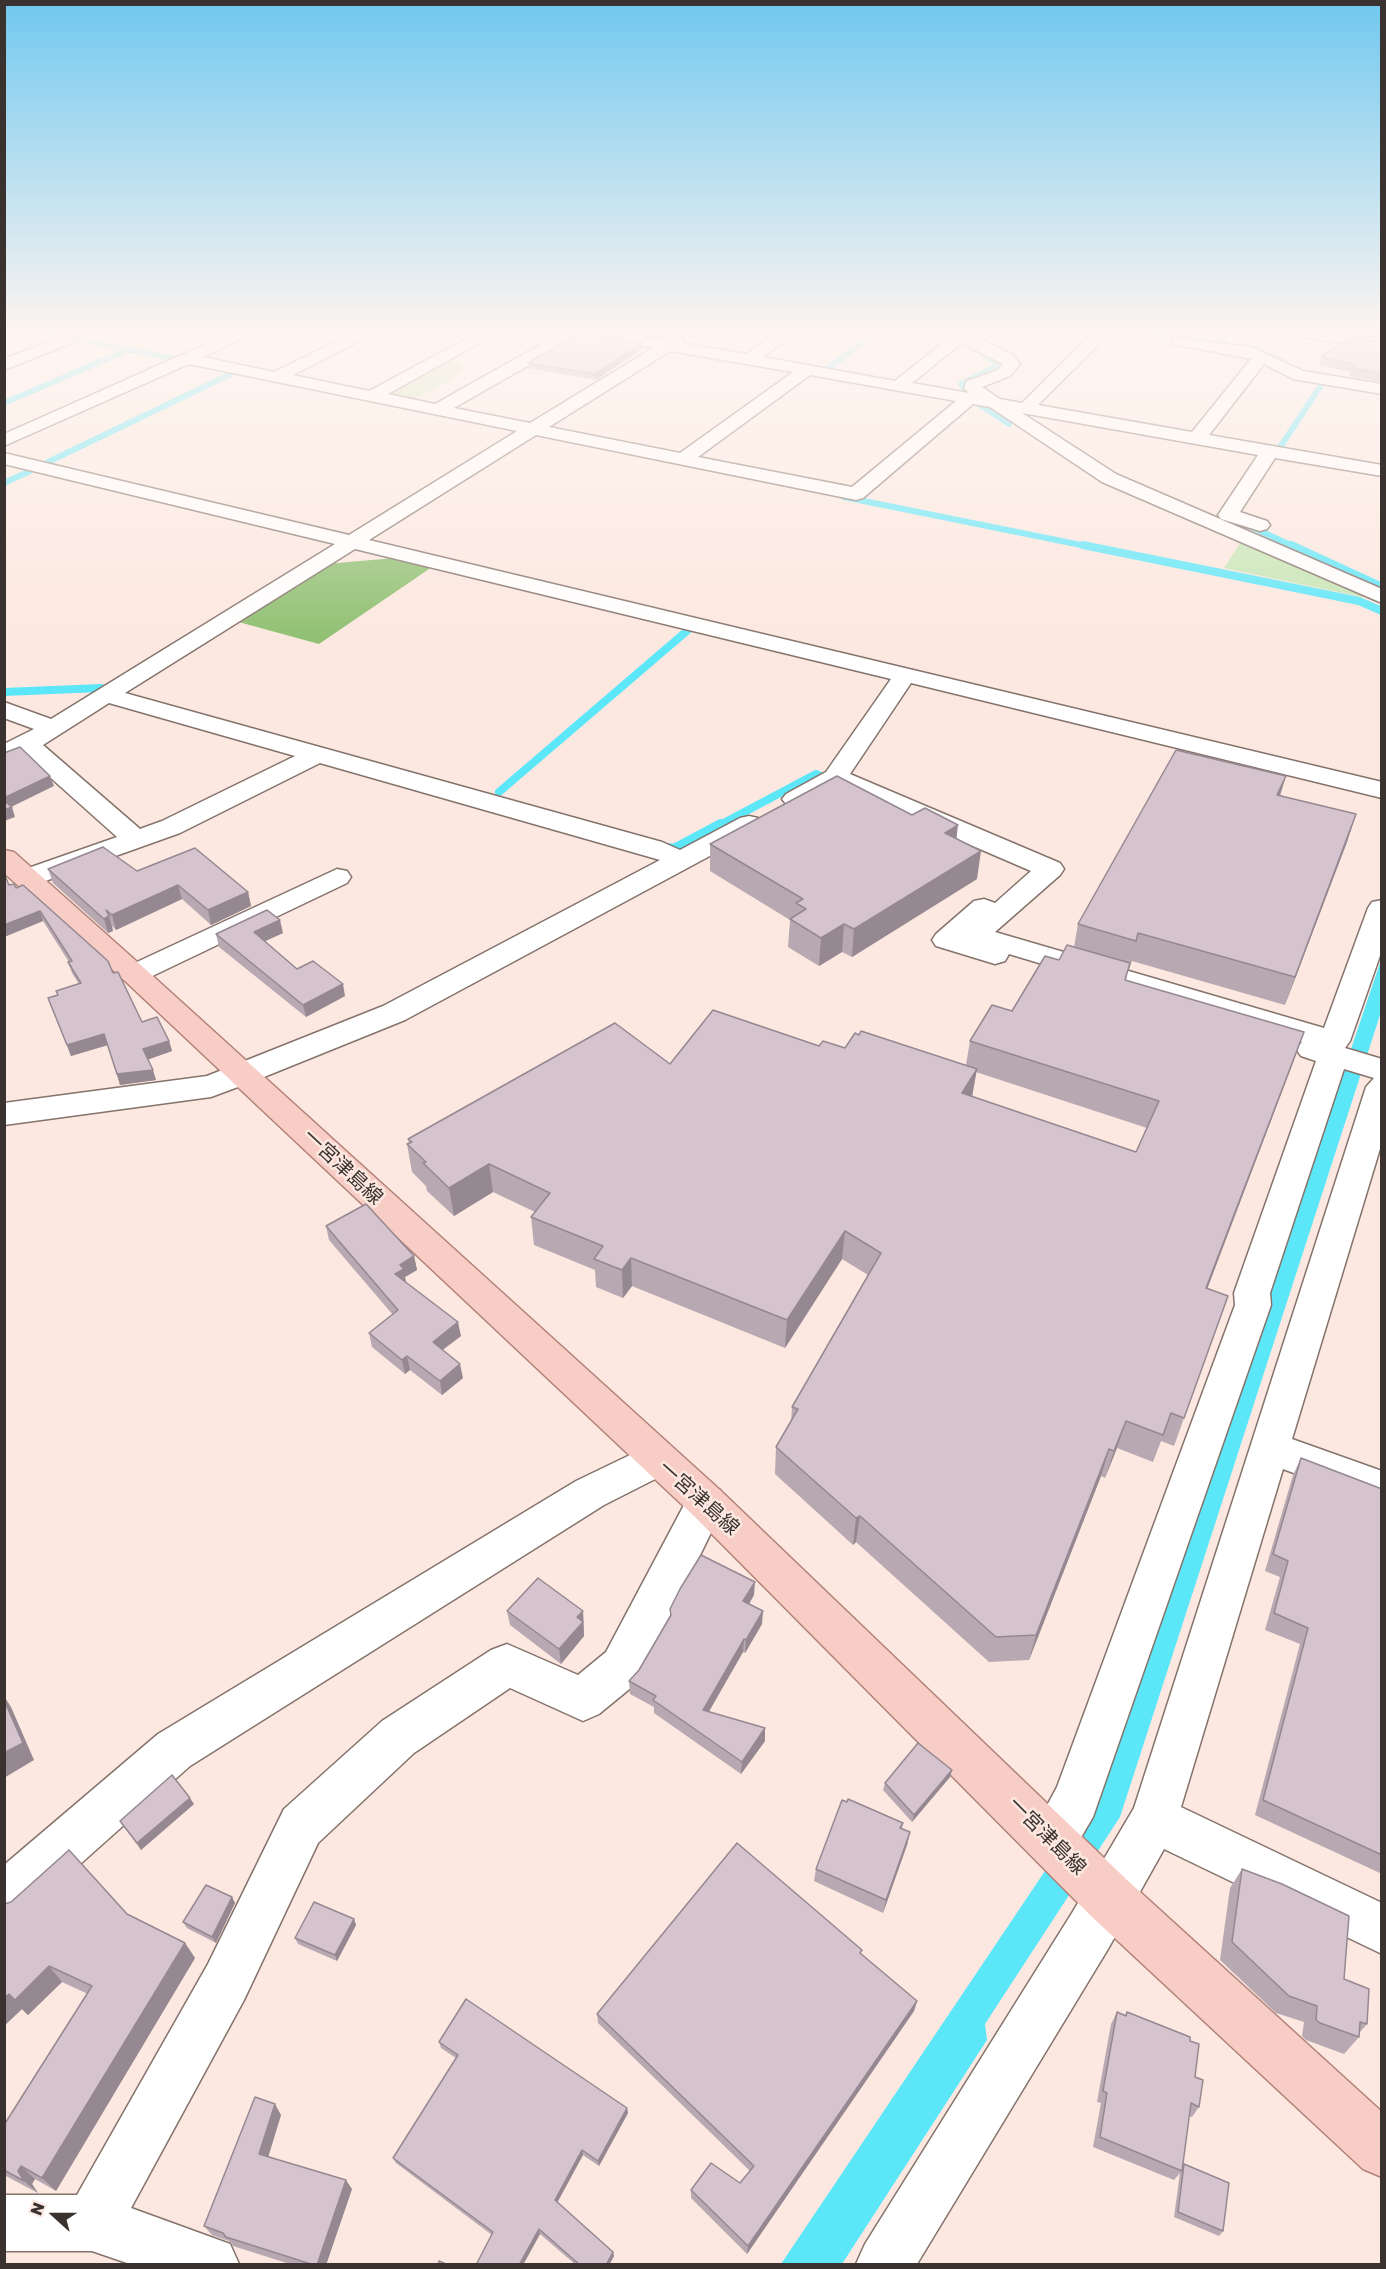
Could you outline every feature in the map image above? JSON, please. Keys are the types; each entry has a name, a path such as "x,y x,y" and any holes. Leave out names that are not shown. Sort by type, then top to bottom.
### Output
{"main road":[{"name":"一宮津島線","path":"15,873 134,974 706,1502 1104,1892 1382,2150"}],"street":[{"path":"135,839 16,749 522,437"},
{"path":"567,437 856,494 924,437"},
{"path":"682,460 714,437"},
{"path":"1045,437 1109,478 1382,597"},
{"path":"1191,437 1382,471"},
{"path":"1268,451 1228,515 1244,518 1382,580"},
{"path":"4,458 1382,790"},
{"path":"4,1114 211,1086 394,1013 828,781 905,675"},
{"path":"106,695 653,848 682,860"},
{"path":"4,709 53,728"},
{"path":"15,873 171,827 318,754"},
{"path":"828,781 1025,872 946,940 1034,959 1320,1048 1379,1075 1269,1447 1154,1819 1104,1892 885,2265"},
{"path":"134,974 337,878"},
{"path":"1054,1843 1080,1789 1253,1305 1252,1293 1320,1048 1335,1041 1382,908"},
{"path":"1269,1447 1382,1489"},
{"path":"4,1898 174,1750 590,1493 657,1459"},
{"path":"92,2223 226,1982 300,1826 398,1737 507,1665 583,1699 622,1667 706,1502"},
{"path":"1154,1819 1382,1929"},
{"path":"4,2223 92,2223 210,2265"}],"green space":[{"path":"1242,540 1369,595 1362,597 1224,568"},
{"path":"394,558 432,567 319,644 235,621 326,564"}],"water":[{"path":"1381,960 1381,1012 1120,1817 985,2024 987,2040 842,2264 781,2264 1088,1807 1347,1048 1351,1049"}],"building":[{"path":"20,747 50,776 4,798 4,753"},
{"path":"1176,750 1286,776 1277,795 1356,814 1295,977 1138,933 1136,941 1078,924"},
{"path":"837,776 912,815 925,808 958,825 945,833 981,851 854,929 844,924 821,938 790,919 806,909 796,903 803,899 710,844"},
{"path":"4,801 12,807 4,810"},
{"path":"103,847 137,871 195,848 248,892 208,910 178,885 112,915 106,910 109,916 104,919 48,869"},
{"path":"4,878 9,885 14,884 16,888 23,885 108,961 113,973 118,972 142,1022 157,1017 169,1041 143,1049 153,1070 117,1074 104,1034 67,1045 48,998 58,995 56,991 81,983 68,962 72,961 40,911 4,925"},
{"path":"267,910 280,920 254,932 297,969 313,961 343,984 303,1005 216,934"},
{"path":"1067,945 1130,963 1125,980 1304,1032 1206,1288 1228,1296 1184,1418 1171,1413 1163,1435 1126,1421 1114,1451 1109,1449 1036,1635 996,1637 860,1516 856,1518 776,1447 798,1409 792,1407 881,1253 845,1231 787,1320 631,1258 622,1270 594,1259 603,1246 531,1217 550,1193 489,1164 449,1188 407,1144 412,1142 408,1139 615,1023 670,1064 713,1010 819,1046 823,1041 845,1048 855,1033 859,1035 861,1031 977,1069 962,1093 1136,1152 1159,1101 970,1041 992,1005 1012,1011 1045,956 1059,960"},
{"path":"366,1204 414,1256 400,1265 404,1269 395,1274 458,1322 433,1342 460,1364 440,1381 407,1356 402,1360 369,1333 398,1310 326,1226"},
{"path":"1301,1458 1382,1489 1382,1855 1263,1800 1308,1628 1274,1613 1288,1561 1273,1554"},
{"path":"701,1555 755,1582 743,1601 763,1611 703,1710 765,1728 742,1762 653,1700 656,1696 629,1681 639,1670 671,1615 670,1609 680,1589"},
{"path":"538,1578 583,1611 577,1617 583,1622 559,1649 507,1611"},
{"path":"4,1700 23,1743 4,1753"},
{"path":"918,1743 952,1770 914,1815 885,1783"},
{"path":"172,1775 190,1798 137,1843 120,1821"},
{"path":"848,1799 903,1823 900,1828 910,1832 886,1900 816,1869 842,1800 847,1802"},
{"path":"737,1843 862,1950 860,1953 917,2001 748,2246 691,2190 711,2163 740,2183 754,2166 597,2014"},
{"path":"69,1850 127,1914 185,1943 42,2178 21,2166 18,2171 24,2181 4,2170 4,2125 92,1986 49,1966 15,2000 9,1994 4,1998 4,1904 11,1902"},
{"path":"1242,1869 1282,1884 1349,1916 1344,1979 1369,1989 1367,2024 1360,2022 1359,2037 1320,2023 1316,2020 1317,2006 1289,1996 1232,1942"},
{"path":"206,1885 232,1897 212,1937 183,1922"},
{"path":"314,1902 354,1919 335,1955 295,1938"},
{"path":"466,1999 627,2108 598,2161 582,2150 555,2200 613,2252 606,2265 580,2265 539,2229 519,2265 476,2265 493,2232 393,2158 458,2055 439,2042"},
{"path":"1117,2012 1126,2016 1127,2012 1190,2037 1190,2041 1199,2044 1195,2077 1203,2080 1199,2107 1191,2103 1182,2171 1100,2137 1107,2093 1103,2091"},
{"path":"255,2097 275,2104 259,2154 346,2180 317,2265 226,2237 223,2233 204,2226"},
{"path":"1184,2164 1229,2183 1223,2231 1178,2212"}],"waterway":[{"path":"48,462 100,437"},
{"path":"1279,449 1287,437"},
{"path":"4,483 30,471"},
{"path":"844,497 1091,547"},
{"path":"1245,524 1295,547"},
{"path":"1083,545 1359,601 1382,611"},
{"path":"1291,545 1382,587"},
{"path":"499,792 688,630"},
{"path":"4,692 101,688"},
{"path":"718,826 816,774 821,776"},
{"path":"670,848 674,849 721,824"}]}
